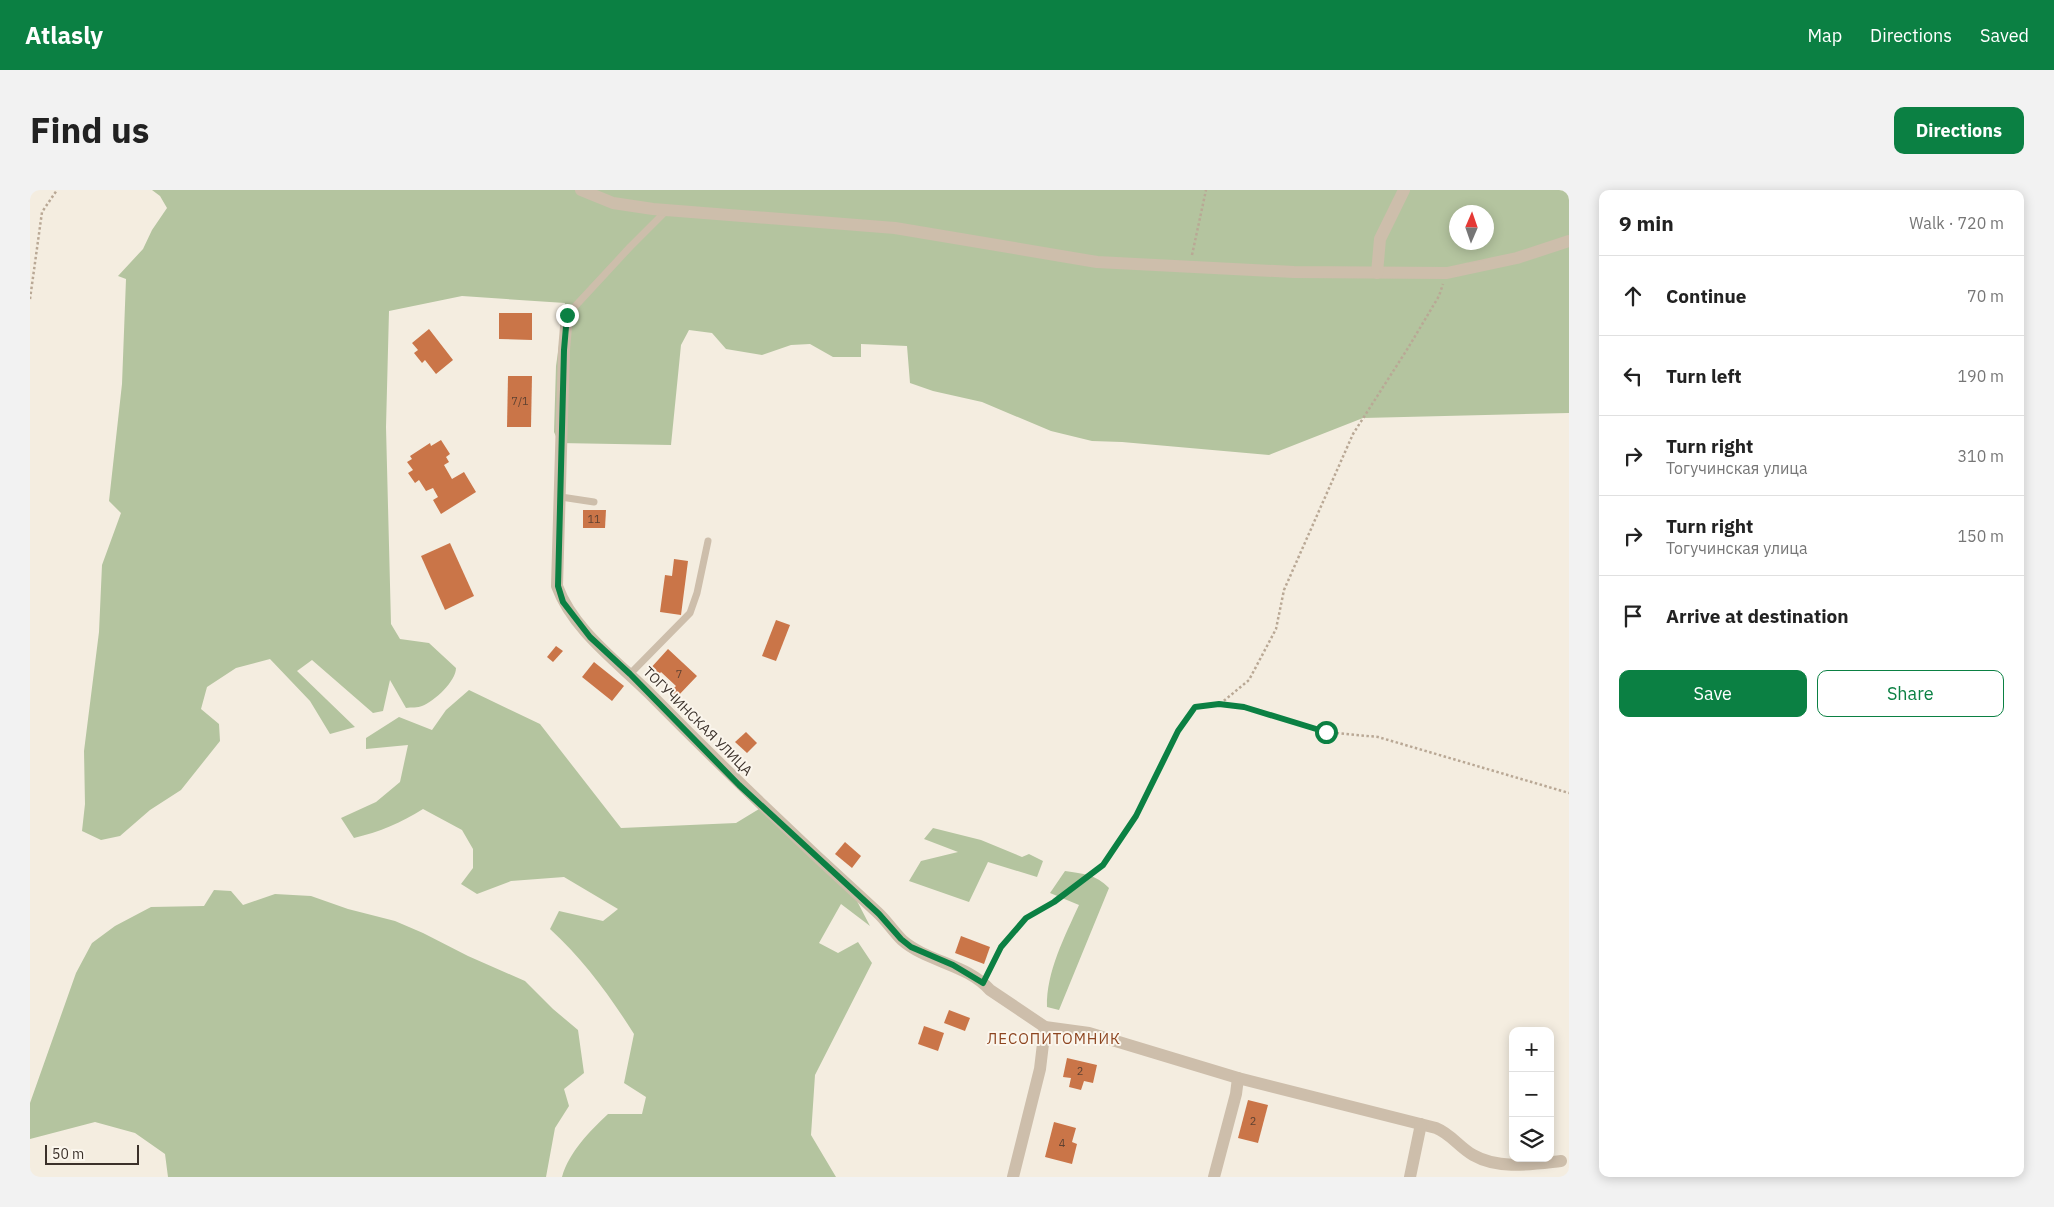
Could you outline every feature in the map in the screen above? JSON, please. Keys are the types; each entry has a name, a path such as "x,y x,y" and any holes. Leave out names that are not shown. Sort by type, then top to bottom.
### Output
{"street":[{"path":"581,190 613,203 667,210 894,228 1096,262 1190,267 1294,272 1447,273 1517,258 1569,241"},
{"path":"1377,273 1380,239 1404,190"},
{"name":"ТОГУЧИНСКАЯ УЛИЦА","path":"567,315 564,350 558,586 563,602 590,637 630,674 739,785 879,914 901,939 911,947 953,965 983,983 990,990 1045,1027"},
{"path":"1013,1177 1040,1069 1045,1027 1089,1033 1238,1078 1448,1132 1473,1155 1502,1164 1561,1161"},
{"path":"1214,1177 1236,1094 1238,1078"},
{"path":"1410,1177 1421,1124"}],"lane":[{"path":"567,315 667,210"},
{"path":"561,497 594,502"},
{"path":"630,674 690,613 697,593 708,542"}],"path":[{"path":"30,299 42,212 57,190"},
{"path":"1190,267 1206,190"},
{"path":"1219,704 1249,680 1276,629 1284,590 1353,434 1439,296 1447,273"},
{"path":"983,983 1001,947 1026,918 1054,902 1103,865 1136,816 1178,731 1195,707 1219,704 1244,707 1326,732 1378,737 1569,793"}],"green space":[{"path":"152,190 1569,190 1569,413 1363,418 1269,455 1092,441 1051,431 982,402 933,391 910,383 907,346 861,344 861,357 833,357 810,344 791,345 762,355 726,349 712,333 689,330 681,345 671,445 559,443 554,432 556,366 565,303 462,296 389,311 386,427 391,624 400,639 429,643 456,668 453,679 444,690 427,703 420,707 406,708 390,680 383,711 373,713 312,660 297,671 355,727 330,734 310,701 270,659 236,668 207,687 201,709 219,724 220,741 181,790 150,810 120,836 101,840 82,831 85,804 84,751 99,632 102,565 121,513 109,501 122,384 126,279 118,276 143,249 152,230 167,208 160,196"},
{"path":"469,690 540,724 621,828 736,823 759,809 857,901 870,926 841,904 819,943 838,953 858,942 872,963 815,1075 811,1135 836,1177 562,1177 575,1151 587,1135 608,1114 642,1114 646,1097 624,1083 634,1034 595,978 550,929 559,911 603,921 618,909 564,877 511,881 477,894 461,884 473,868 473,849 462,830 423,809 390,826 354,838 341,818 376,802 400,782 408,745 366,749 366,738 399,717 432,730 446,710"},
{"path":"933,828 981,840 1022,857 1029,854 1043,861 1037,877 988,862 969,902 909,881 921,861 958,852 924,839"},
{"path":"1065,871 1094,877 1109,888 1059,1010 1047,1007 1050,981 1057,954 1079,905 1050,893"},
{"path":"214,890 231,891 243,905 275,894 311,896 348,909 395,921 525,981 553,1009 578,1030 584,1073 564,1089 569,1106 555,1128 546,1177 168,1177 165,1154 135,1133 95,1122 30,1139 30,1103 76,973 92,943 115,926 151,907 204,906"}],"building":[{"path":"499,313 532,313 532,340 499,339"},
{"path":"429,329 453,360 436,374 425,360 422,363 414,353 418,350 412,343"},
{"path":"508,376 532,376 531,427 507,427"},
{"path":"441,440 450,454 446,457 449,462 444,465 452,479 464,472 476,492 441,514 433,500 438,497 433,488 426,491 419,480 415,483 408,473 413,470 407,462 412,459 410,456 430,443 431,446"},
{"path":"583,510 606,510 605,528 583,528"},
{"path":"450,543 474,596 445,610 421,556"},
{"path":"674,559 688,561 681,615 660,612 665,575 672,576"},
{"path":"776,620 790,625 776,661 762,656"},
{"path":"556,646 563,651 553,662 547,657"},
{"path":"668,649 697,676 677,697 671,691 676,686 661,672 657,677 649,670"},
{"path":"594,662 624,686 612,701 582,677"},
{"path":"746,732 757,743 747,753 735,742"},
{"path":"845,842 861,856 852,868 835,854"},
{"path":"961,936 990,947 984,964 955,953"},
{"path":"949,1010 970,1018 965,1031 944,1023"},
{"path":"924,1026 944,1033 938,1051 918,1044"},
{"path":"1067,1058 1097,1065 1093,1083 1084,1081 1081,1090 1069,1087 1071,1078 1063,1077"},
{"path":"1248,1100 1268,1105 1258,1143 1238,1138"},
{"path":"1054,1122 1076,1128 1072,1142 1077,1144 1072,1164 1045,1157"}],"district":[{"name":"ЛЕСОПИТОМНИК","path":"1054,1038"}],"route":[{"path":"567,315 564,350 558,570 558,586 563,602 590,637 630,674 739,785 816,854 911,947 953,965 983,983 1001,947 1026,918 1054,902 1103,865 1136,816 1178,731 1195,707 1219,704 1244,707 1326,732"}]}
